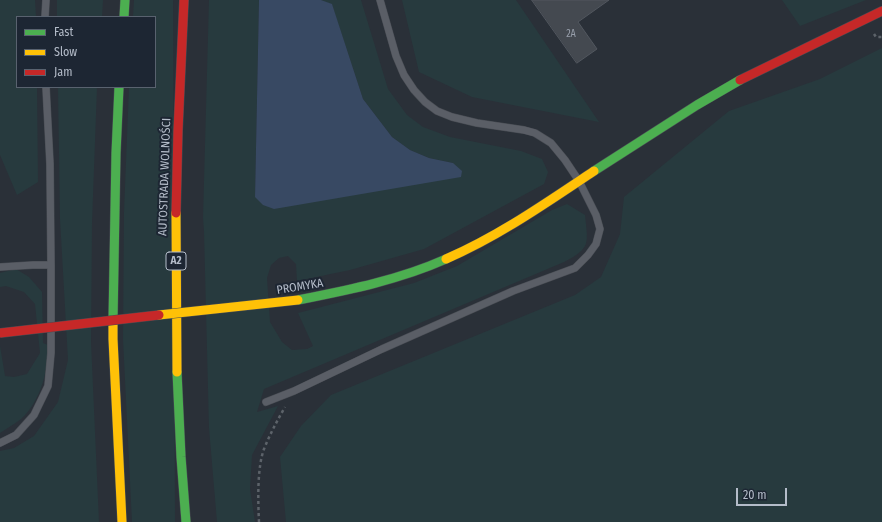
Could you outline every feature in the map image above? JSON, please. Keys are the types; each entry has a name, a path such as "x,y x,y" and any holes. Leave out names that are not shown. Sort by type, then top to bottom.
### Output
{"main road":[{"path":"124,16 125,0"},
{"name":"AUTOSTRADA WOLNOŚCI","path":"184,0 177,152 175,244 178,390 186,522"},
{"name":"PROMYKA","path":"0,333 298,300 343,292 392,278 438,262 481,242 527,216 698,104 882,11"},
{"path":"120,88 115,160 113,339 122,522"}],"lane":[{"path":"45,16 46,0"},
{"path":"266,402 294,391 382,349 506,295 574,268 588,255 596,244 600,229 596,216 579,181 557,149 542,138 524,130 476,123 452,117 425,102 414,90 404,75 396,56 380,0"},
{"path":"0,443 16,435 34,415 48,386 51,353 51,265 50,164 46,88"},
{"path":"0,267 51,265"}],"path":[{"path":"259,522 260,468 264,450 274,426 294,391"}],"green space":[{"path":"0,0 35,0 36,16 16,16 16,88 37,88 38,182 17,195 0,155"},
{"path":"57,0 103,0 102,16 57,16"},
{"path":"134,0 173,0 175,522 132,522 123,339 124,212 129,88 156,88 156,16 133,16"},
{"path":"209,0 259,0 255,197 453,163 429,158 410,150 392,137 363,99 332,5 321,0 361,0 388,89 407,115 423,127 450,137 521,151 542,159 548,172 544,184 424,249 350,270 297,281 296,264 288,256 279,258 271,265 267,278 270,322 282,342 292,350 307,349 313,346 298,313 414,283 457,266 552,210 567,204 585,215 587,233 586,244 583,249 564,262 264,389 257,412 278,406 252,455 250,489 255,522 217,522 209,428 203,218"},
{"path":"402,0 516,0 599,122 472,97 419,72"},
{"path":"782,0 866,0 800,26"},
{"path":"882,48 882,522 286,522 280,457 301,426 331,395 575,295 601,277 620,234 624,197 729,111 820,79"},
{"path":"58,88 97,88 92,223 91,342 99,522 0,522 0,451 14,448 34,436 58,402 68,360 60,219"},
{"path":"16,269 29,277 42,292 43,343 48,345 48,355 42,385 33,404 21,419 0,433 0,346 5,376 14,377 27,374 40,353 35,304 24,292 6,286 0,287 0,273"}],"water":[{"path":"259,0 321,0 332,4 363,99 392,137 410,150 429,158 453,163 462,171 461,177 274,209 263,205 255,197"}],"building":[{"path":"532,0 609,0 578,22 597,49 577,63"}],"traffic: fast":[{"path":"124,16 125,0"},
{"path":"594,171 697,105 740,80"},
{"path":"113,320 116,153 119,88"},
{"path":"298,300 392,279 446,259"},
{"path":"177,372 186,522"}],"traffic: slow":[{"path":"446,259 485,240 540,207 594,171"},
{"path":"176,213 177,372"},
{"path":"159,315 298,300"},
{"path":"113,320 122,522"}],"traffic: jam":[{"path":"176,213 184,0"},
{"path":"740,80 882,11"},
{"path":"0,333 159,315"}]}
